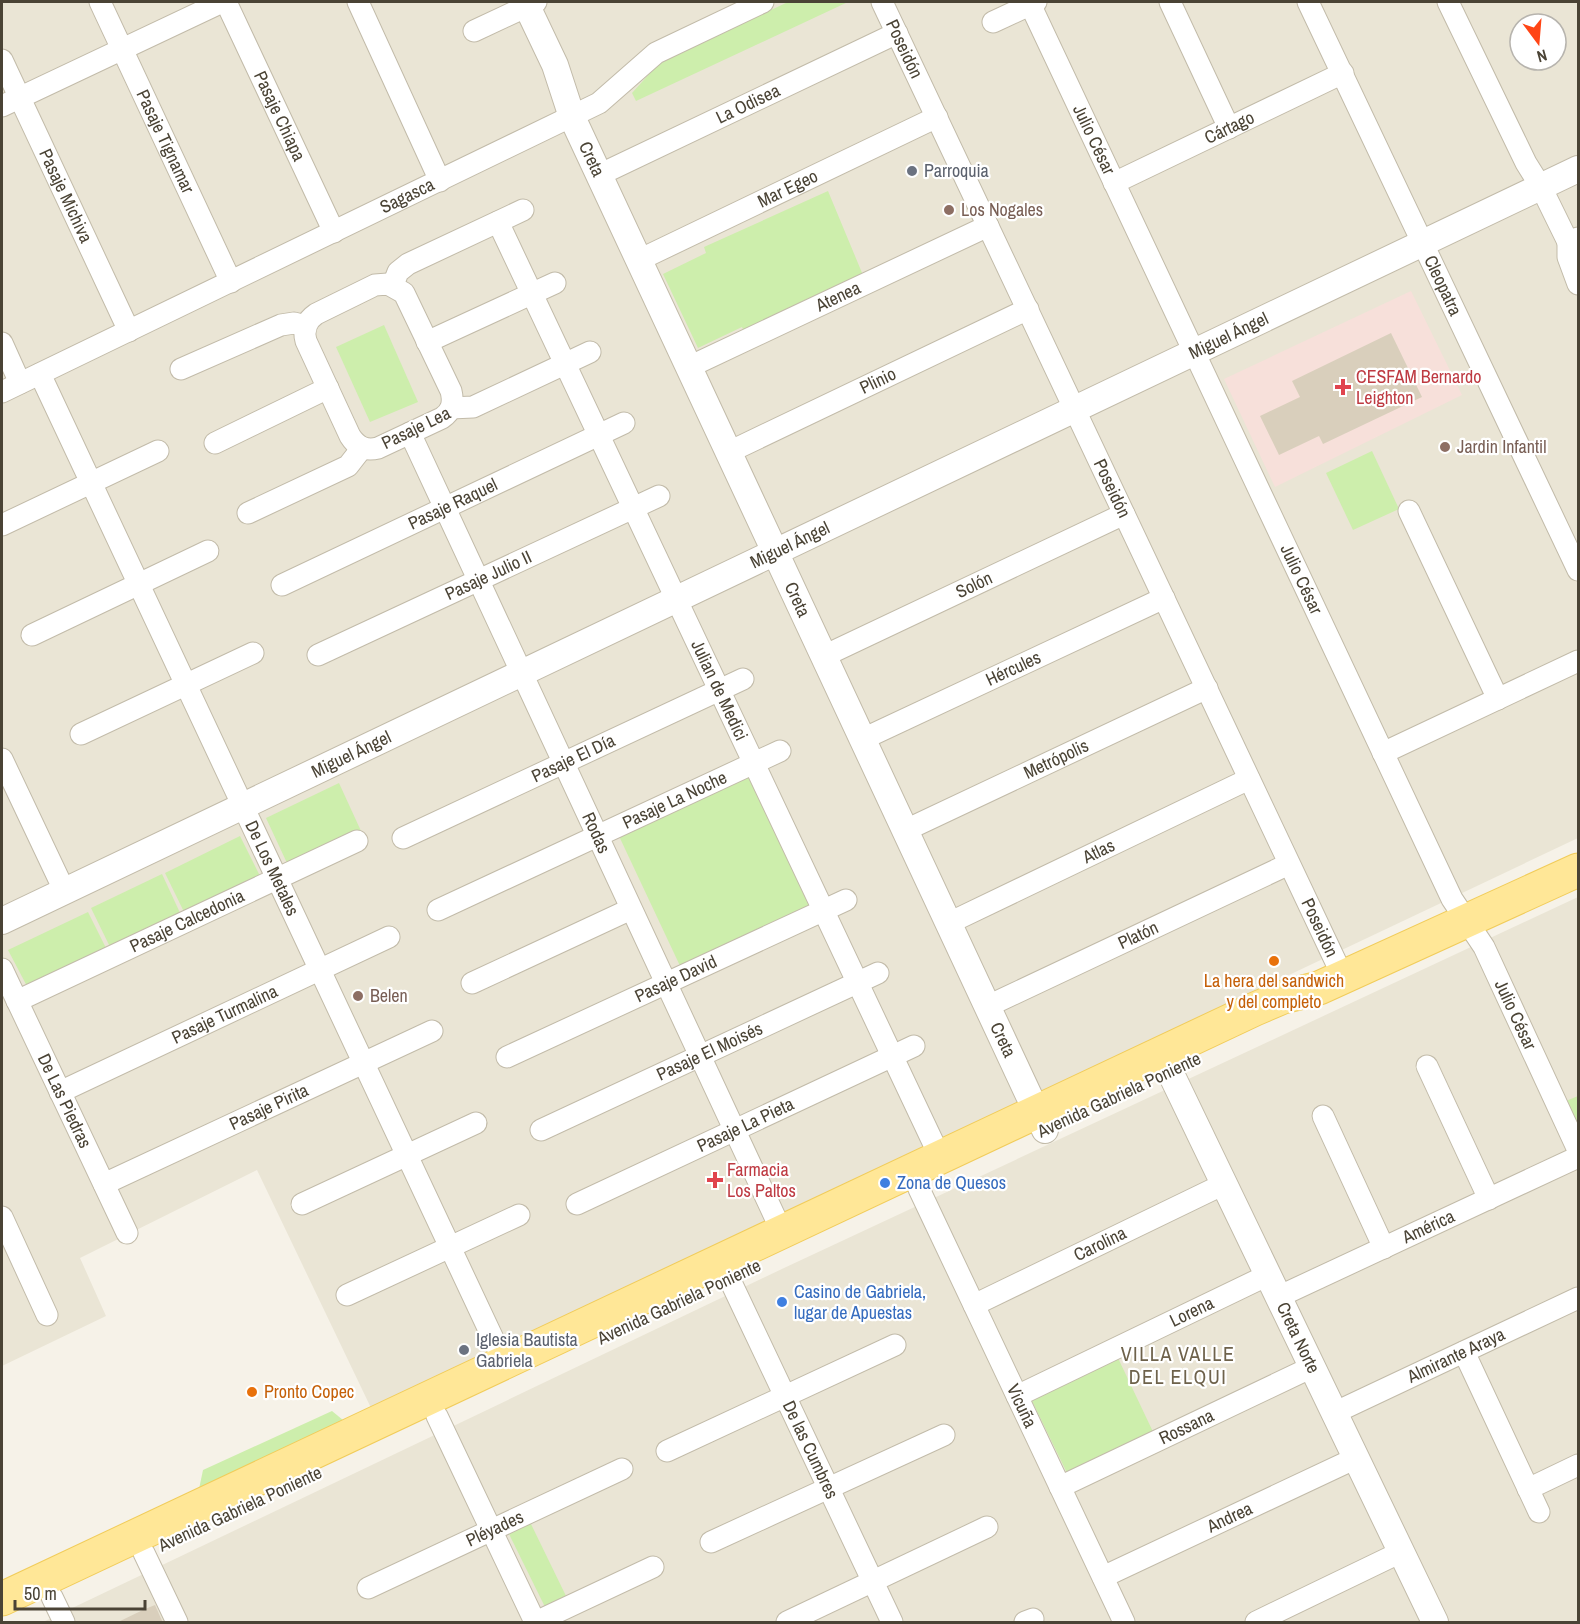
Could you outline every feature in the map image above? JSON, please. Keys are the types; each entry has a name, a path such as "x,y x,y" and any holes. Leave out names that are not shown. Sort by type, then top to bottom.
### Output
{"main road":[{"name":"Avenida Gabriela Poniente","path":"2,1621 58,1610 144,1553 919,1189 1041,1121 1165,1063 1282,1017 1331,983 1578,870"},
{"name":"Avenida Gabriela Poniente","path":"2,1599 940,1157 1041,1121"}],"street":[{"name":"Pasaje Tignamar","path":"100,2 231,282"},
{"path":"10,101 224,2"},
{"name":"Pasaje Chiapa","path":"224,2 334,232"},
{"path":"358,2 440,181"},
{"name":"Sagasca","path":"11,388 572,117 611,95 656,53 760,2"},
{"name":"Poseidón","path":"882,2 1289,864 1331,983"},
{"path":"1170,2 1228,128"},
{"name":"Cleopatra","path":"1308,2 1425,243 1578,570"},
{"path":"1448,2 1526,163 1573,240 1568,257 1578,284"},
{"path":"474,31 529,3"},
{"name":"Creta","path":"529,3 555,65 572,117 1041,1121"},
{"path":"993,22 1033,3"},
{"name":"Julio César","path":"1033,3 1114,183 1383,753 1452,898 1484,947 1578,1150"},
{"name":"La Odisea","path":"599,175 897,33"},
{"name":"Pasaje Michiva","path":"2,60 10,101 129,331"},
{"name":"Cártago","path":"1114,183 1343,73"},
{"name":"Mar Egeo","path":"639,260 937,117"},
{"name":"Miguel Ángel","path":"2,921 242,804 1195,354 1578,169"},
{"path":"393,285 398,272 408,264 523,210"},
{"name":"Julian de Medici","path":"498,222 940,1157"},
{"name":"Atenea","path":"689,367 988,226"},
{"path":"428,342 555,282"},
{"path":"362,448 350,436 306,341 305,326 316,314 375,285 393,285 404,293 451,391 452,408"},
{"name":"Plinio","path":"729,452 1028,309"},
{"path":"182,369 281,325 294,323 305,326"},
{"path":"2,344 11,388"},
{"name":"Pasaje Lea","path":"248,513 348,466 362,448 378,448 442,418 452,408 473,407 590,352"},
{"name":"De Los Metales","path":"40,374 504,1362"},
{"path":"215,443 328,388"},
{"name":"Pasaje Raquel","path":"282,585 624,423"},
{"name":"Rodas","path":"410,433 782,1232"},
{"path":"2,525 158,451"},
{"name":"Pasaje Julio II","path":"318,655 659,496"},
{"path":"1409,511 1498,699"},
{"name":"Solón","path":"824,656 1124,514"},
{"path":"32,635 208,550"},
{"name":"Hércules","path":"863,739 1164,598"},
{"path":"81,734 253,653"},
{"path":"1383,753 1578,662"},
{"name":"Pasaje El Día","path":"403,838 744,679"},
{"name":"Metrópolis","path":"906,830 1207,688"},
{"name":"Pasaje La Noche","path":"438,910 780,751"},
{"path":"3,767 64,890"},
{"name":"Atlas","path":"949,923 1249,778"},
{"name":"Pasaje Calcedonia","path":"17,1001 357,841"},
{"name":"Platón","path":"988,1006 1289,864"},
{"name":"Pasaje David","path":"507,1057 846,900"},
{"path":"472,983 632,909"},
{"name":"Pasaje Turmalina","path":"60,1092 389,937"},
{"name":"De Las Piedras","path":"2,969 128,1233"},
{"name":"Pasaje El Moisés","path":"541,1130 878,973"},
{"name":"Pasaje Pirita","path":"104,1184 432,1031"},
{"name":"Pasaje La Pieta","path":"577,1204 914,1046"},
{"name":"Creta Norte","path":"1165,1063 1435,1623"},
{"path":"1427,1066 1489,1199"},
{"path":"1323,1116 1384,1248"},
{"path":"302,1204 476,1123"},
{"name":"América","path":"1273,1286 1384,1248 1578,1157"},
{"name":"Carolina","path":"974,1305 1224,1184"},
{"name":"Vicuña","path":"919,1189 1124,1623"},
{"path":"347,1295 519,1215"},
{"path":"2,1217 47,1315"},
{"name":"De las Cumbres","path":"729,1278 892,1623"},
{"name":"Lorena","path":"1017,1396 1273,1286"},
{"name":"Almirante Araya","path":"1334,1413 1578,1298"},
{"path":"666,1451 895,1345"},
{"path":"1464,1352 1539,1512"},
{"name":"Rossana","path":"1060,1487 1312,1367"},
{"path":"437,1416 536,1623 653,1567"},
{"path":"711,1542 944,1436"},
{"name":"Andrea","path":"1103,1577 1356,1458"},
{"path":"1528,1489 1578,1465"},
{"name":"Pléyades","path":"368,1588 622,1469"},
{"path":"787,1623 987,1527"},
{"path":"1256,1623 1401,1552"},
{"path":"144,1553 177,1623"}],"shaded area":[{"path":"2,2 1578,2 1578,838 372,1410 257,1170 80,1258 106,1316 2,1366"},
{"name":"CESFAM Bernardo Leighton","path":"1411,291 1462,395 1275,487 1224,379"},
{"path":"1578,897 1578,1622 43,1622 784,1268"}],"green space":[{"path":"788,2 848,2 636,101 632,93 660,62"},
{"path":"828,191 865,280 745,334 742,327 698,348 663,274 706,253 704,247"},
{"path":"384,325 418,402 370,422 336,347"},
{"path":"1372,451 1399,509 1353,530 1326,473"},
{"path":"749,770 812,907 681,968 618,834"},
{"path":"339,783 361,831 287,863 266,818"},
{"path":"240,836 261,878 185,914 165,873"},
{"path":"162,874 181,915 111,949 91,908"},
{"path":"88,912 107,950 29,990 8,950"},
{"path":"1578,1096 1578,1127 1566,1101"},
{"path":"1118,1358 1155,1436 1068,1475 1031,1399"},
{"path":"332,1411 360,1434 194,1513 203,1470"},
{"path":"530,1522 567,1598 546,1609 508,1532"}],"building":[{"path":"1391,333 1422,397 1323,444 1319,436 1279,455 1260,416 1300,397 1292,381"},
{"path":"155,1605 163,1623 116,1623 145,1609"}],"place":[{"name":"Parroquia","path":"912,171"},
{"name":"Los Nogales","path":"949,210"},
{"name":"CESFAM Bernardo Leighton","path":"1343,387"},
{"name":"Jardin Infantil","path":"1445,447"},
{"name":"La hera del sandwich y del completo","path":"1274,961"},
{"name":"Belen","path":"358,996"},
{"name":"Farmacia Los Paltos","path":"715,1180"},
{"name":"Zona de Quesos","path":"885,1183"},
{"name":"Casino de Gabriela, lugar de Apuestas","path":"782,1302"},
{"name":"Iglesia Bautista Gabriela","path":"464,1350"},
{"name":"Pronto Copec","path":"252,1392"}],"district":[{"name":"VILLA VALLE DEL ELQUI","path":"1178,1366"}]}
